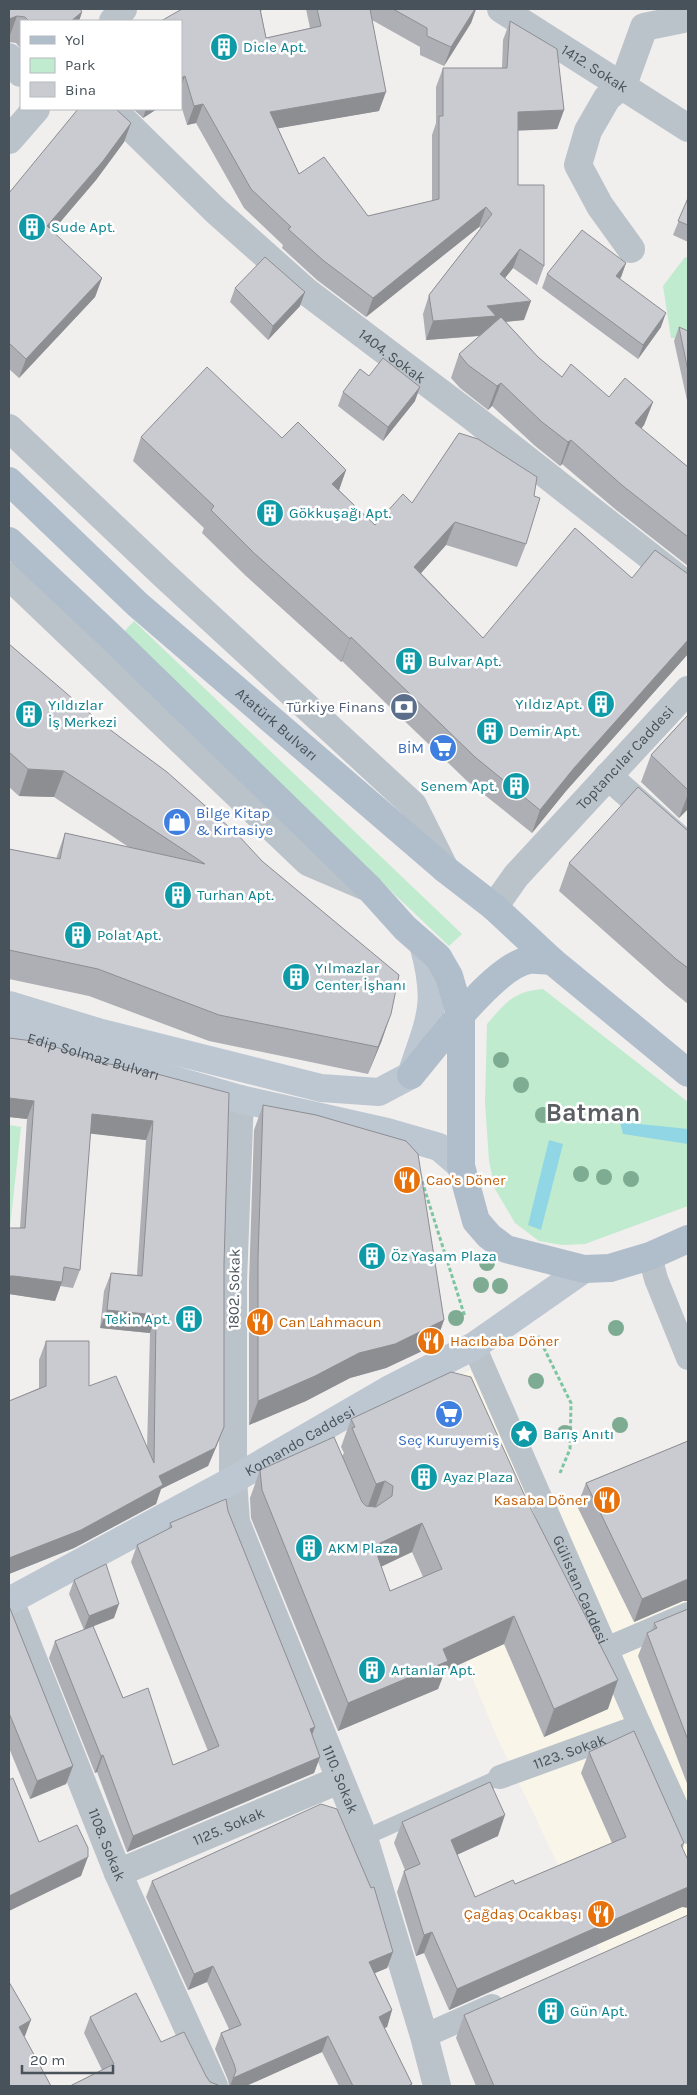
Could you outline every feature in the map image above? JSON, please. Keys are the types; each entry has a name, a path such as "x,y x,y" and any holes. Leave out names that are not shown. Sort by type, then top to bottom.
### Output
{"main road":[{"name":"Atatürk Bulvarı","path":"9,481 137,604 445,869 494,907 552,961 688,1072"},
{"path":"9,540 115,640 369,888 405,928 438,958 449,976 461,1017 460,1166 476,1221 489,1236 506,1249 584,1269 610,1268 650,1256 688,1239"},
{"path":"411,1075 431,1018 434,1002 432,975 423,944"},
{"path":"411,1075 505,970 528,960 552,961"},
{"name":"Edip Solmaz Bulvarı","path":"9,1005 98,1032 321,1088 379,1092 411,1075"},
{"name":"Edip Solmaz Bulvarı","path":"9,1032 240,1099 387,1132 408,1140 439,1147 460,1166"},
{"name":"Komando Caddesi","path":"9,1601 233,1480 322,1435 388,1390 474,1346 584,1269"}],"street":[{"path":"114,20 124,9"},
{"name":"1412. Sokak","path":"501,9 688,128"},
{"path":"631,249 600,206 578,164 588,130 607,98 623,85 642,18 688,18"},
{"path":"9,57 20,72"},
{"path":"9,140 35,110"},
{"name":"1404. Sokak","path":"113,110 216,211 307,292 470,415 688,586"},
{"path":"9,428 164,576 414,806 445,869"},
{"path":"9,576 308,862 369,888"},
{"name":"Toptancılar Caddesi","path":"494,907 516,876 688,690"},
{"path":"608,776 688,847"},
{"name":"1802. Sokak","path":"233,1480 233,1282 240,1099"},
{"path":"650,1256 656,1279 688,1358"},
{"name":"Gülistan Caddesi","path":"474,1346 688,1832"},
{"name":"1110. Sokak","path":"233,1480 236,1522 364,1838 424,2036 436,2086"},
{"name":"1108. Sokak","path":"9,1601 118,1873 214,2086"},
{"path":"606,1649 688,1614"},
{"name":"1123. Sokak","path":"500,1777 640,1726"},
{"name":"1125. Sokak","path":"118,1873 339,1780"},
{"path":"424,2036 514,1996"}],"lane":[{"path":"364,1838 500,1777"}],"path":[{"path":"408,1140 474,1346"},
{"path":"535,1332 546,1350 570,1403 570,1449 546,1510"}],"shaded area":[{"path":"470,1370 558,1506 688,1446 688,2086 611,1975 496,1735 370,1430"}],"green space":[{"path":"685,257 688,258 688,338 671,338 663,286"},
{"path":"134,621 462,934 449,946 121,635"},
{"path":"543,989 688,1102 688,1206 585,1244 562,1245 539,1241 515,1223 495,1189 489,1161 485,1102 487,1024 505,1004 517,995"},
{"path":"9,1125 21,1127 9,1236"}],"water":[{"path":"620,1122 688,1129 688,1144 623,1134"},
{"path":"549,1140 563,1144 541,1230 528,1225"}],"building":[{"path":"9,9 80,9 82,12 72,20 28,20 25,17 17,16 9,19"},
{"path":"182,9 260,9 266,38 321,26 317,9 370,9 386,92 270,112 299,174 324,157 368,216 439,199 439,116 443,116 443,68 507,68 510,21 557,49 564,110 518,112 518,185 544,185 544,266 520,249 500,274 531,301 487,306 496,316 433,321 429,295 492,214 486,207 373,298 324,261 288,229 291,227 251,189 203,104 194,106 185,76 182,78 182,20 163,20"},
{"path":"393,9 475,9 451,47 427,36 427,28"},
{"path":"77,110 117,110 131,123 103,161 47,226 102,278 26,359 9,343 9,193"},
{"path":"688,198 688,225 678,221"},
{"path":"582,230 626,263 616,276 666,313 643,345 547,274"},
{"path":"265,257 305,292 273,326 235,288"},
{"path":"501,317 538,357 562,377 571,364 609,397 625,378 653,402 635,423 688,467 688,537 623,486 571,440 568,442 542,422 501,383 497,386 468,365 459,354"},
{"path":"679,327 688,331 688,371"},
{"path":"383,358 420,387 388,427 343,392 360,369 369,376"},
{"path":"207,367 282,438 298,422 346,470 332,484 375,525 403,494 412,503 459,433 478,439 537,477 534,496 540,498 526,544 455,522 414,567 483,638 575,528 632,578 655,550 688,574 688,640 574,768 540,810 475,757 351,637 350,639 254,553 211,510 214,506 141,437"},
{"path":"9,644 101,723 167,772 238,835 262,861 399,975 391,1014 378,1047 219,1015 98,969 9,950 9,849 60,859 65,833 205,864 64,771 28,769 9,752"},
{"path":"688,715 688,790 651,755"},
{"path":"638,787 688,831 688,968 569,863"},
{"path":"9,1038 41,1042 100,1062 157,1074 229,1093 224,1264 224,1427 215,1448 159,1476 163,1485 81,1530 9,1558 9,1401 46,1386 46,1341 89,1341 89,1386 116,1376 154,1463 156,1315 107,1310 111,1273 142,1276 153,1121 92,1114 80,1270 64,1267 62,1282 9,1276 9,1228 25,1228 34,1101 9,1098"},
{"path":"263,1105 316,1115 406,1141 418,1154 444,1320 395,1344 359,1353 315,1376 258,1401 258,1258"},
{"path":"451,1372 471,1377 529,1505 618,1680 554,1709 514,1616 443,1649 448,1661 348,1703 262,1490 260,1470 334,1437 362,1502 366,1506 376,1507 392,1496 393,1486 385,1481 376,1484 352,1428 355,1427 351,1419","holes":["422,1523 442,1569 390,1591 374,1546"]},
{"path":"688,1441 688,1579 642,1599 586,1483"},
{"path":"226,1499 228,1511 315,1727 310,1729 320,1757 133,1836 103,1755 101,1756 55,1641 93,1626 123,1698 148,1688 173,1765 219,1746 137,1545 172,1527 170,1523"},
{"path":"106,1564 119,1604 89,1616 74,1580"},
{"path":"9,1606 73,1766 37,1781 9,1713"},
{"path":"688,1609 688,1740 647,1633 657,1628 654,1623"},
{"path":"634,1731 684,1843 681,1845 688,1860 688,1887 457,1989 432,1932 424,1935 404,1871 420,1864 402,1822 490,1782 505,1815 451,1840 475,1897 513,1880 515,1884 626,1837 589,1752"},
{"path":"13,1778 39,1842 77,1825 88,1848 88,1857 9,1896 9,1780"},
{"path":"321,1804 337,1809 371,1888 374,1887 393,1952 369,1962 392,2010 379,2017 412,2084 408,2086 353,2086 328,2036 233,2078 236,2071 221,2033 241,2025 213,1966 194,1974 152,1881"},
{"path":"688,1915 688,2086 494,2086 464,2015"},
{"path":"9,1982 31,2020 19,2027 51,2086 9,2086"},
{"path":"136,1993 161,2042 184,2032 206,2076 210,2082 218,2085 70,2086 114,2064 90,2017"}],"place":[{"name":"Dicle Apt.","path":"224,47"},
{"name":"Sude Apt.","path":"32,227"},
{"name":"Gökkuşağı Apt.","path":"270,513"},
{"name":"Bulvar Apt.","path":"409,661"},
{"name":"Yıldız Apt.","path":"601,704"},
{"name":"Türkiye Finans","path":"404,707"},
{"name":"Yıldızlar İş Merkezi","path":"29,714"},
{"name":"Demir Apt.","path":"490,731"},
{"name":"BİM","path":"443,748"},
{"name":"Senem Apt.","path":"516,786"},
{"name":"Bilge Kitap & Kırtasiye","path":"177,822"},
{"name":"Turhan Apt.","path":"178,895"},
{"name":"Polat Apt.","path":"78,935"},
{"name":"Yılmazlar Center İşhanı","path":"296,977"},
{"name":"Cao's Döner","path":"407,1180"},
{"name":"Öz Yaşam Plaza","path":"372,1256"},
{"name":"Tekin Apt.","path":"189,1319"},
{"name":"Can Lahmacun","path":"260,1322"},
{"name":"Hacıbaba Döner","path":"431,1341"},
{"name":"Seç Kuruyemiş","path":"449,1414"},
{"name":"Barış Anıtı","path":"524,1434"},
{"name":"Ayaz Plaza","path":"424,1477"},
{"name":"Kasaba Döner","path":"607,1500"},
{"name":"AKM Plaza","path":"309,1548"},
{"name":"Artanlar Apt.","path":"372,1670"},
{"name":"Çağdaş Ocakbaşı","path":"601,1914"},
{"name":"Gün Apt.","path":"551,2011"}],"district":[{"name":"Batman","path":"593,1112"}]}
